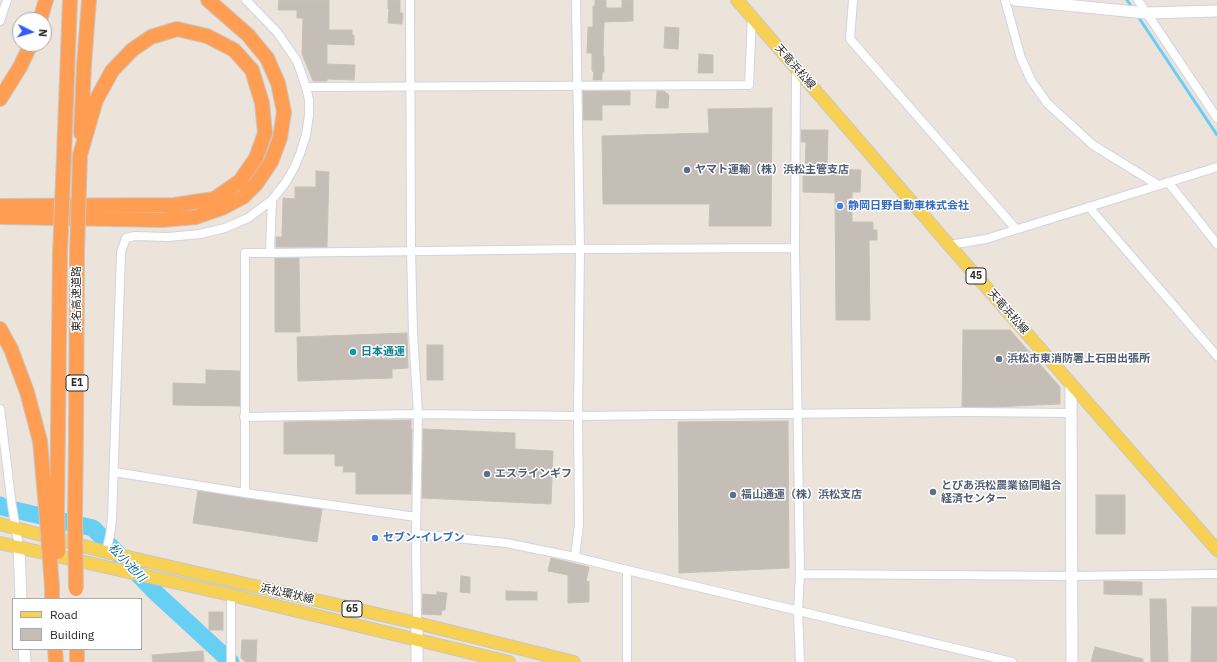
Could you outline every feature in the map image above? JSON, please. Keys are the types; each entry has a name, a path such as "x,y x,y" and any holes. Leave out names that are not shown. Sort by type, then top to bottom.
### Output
{"highway":[{"path":"42,12 46,0"},
{"name":"東名高速道路","path":"56,594 52,509 70,0"},
{"name":"東名高速道路","path":"76,594 75,515 77,252 84,65 89,0"},
{"path":"0,217 162,220 196,217 222,208 243,197 256,184 271,162 280,138 284,112 278,83 267,58 248,35 208,0"},
{"path":"0,206 174,205 214,199 240,181 256,158 265,133 262,103 252,70 234,50 207,36 177,29 151,37 132,50 112,71 96,100 80,155"},
{"path":"0,99 20,67 27,52"},
{"path":"0,329 11,349 27,392 40,442 52,509"},
{"path":"55,650 56,662"},
{"path":"60,650 60,662"},
{"path":"77,650 78,662"}],"main road":[{"name":"天竜浜松線","path":"737,0 949,245 1217,550"},
{"name":"浜松環状線","path":"0,524 14,522 102,551 574,662"},
{"name":"浜松環状線","path":"0,543 231,595 509,662"}],"street":[{"path":"0,21 7,0"},
{"path":"102,551 110,536 114,472 121,252 126,238 134,236 184,236 200,234 225,228 248,218 272,200 286,182 300,154 306,135 309,115 309,100 297,61 276,32 246,0"},
{"path":"410,0 411,250 413,334 418,414 416,517 417,662"},
{"path":"576,0 580,249 578,416 580,525 576,557"},
{"path":"853,0 850,39 1016,229"},
{"path":"1005,0 1021,58 1032,80 1047,104 1093,144 1158,185"},
{"path":"1015,0 1144,12 1217,11"},
{"path":"1138,0 1144,12 1217,118"},
{"path":"306,87 577,87 749,85 752,17"},
{"path":"796,68 795,248 800,574 798,611 800,662"},
{"path":"949,245 986,239 1217,167"},
{"path":"1168,182 1217,244"},
{"path":"270,253 272,200"},
{"path":"1089,207 1217,356"},
{"path":"245,493 245,253 411,250 795,248"},
{"path":"1071,384 1072,662"},
{"path":"0,409 14,522 19,547 21,598"},
{"path":"244,417 418,414 578,416 966,412 1070,413"},
{"path":"114,472 245,493 416,517"},
{"path":"416,534 506,543 576,557 1012,662"},
{"path":"627,570 627,662"},
{"path":"800,574 1072,576 1217,574"},
{"path":"231,595 231,658"},
{"path":"24,650 25,662"}],"building":[{"path":"279,0 329,0 329,30 352,30 352,35 354,35 354,45 327,44 327,64 355,65 354,80 327,79 327,81 313,81 302,54 303,18 297,18 297,10 278,10"},
{"path":"388,0 400,0 400,13 403,13 402,24 388,23"},
{"path":"595,0 606,0 606,8 622,8 622,0 633,0 633,21 604,22 604,72 602,72 602,80 593,80 594,72 592,71 592,53 587,53 588,27 593,27 593,6 595,6"},
{"path":"665,27 679,28 678,49 664,48"},
{"path":"699,54 713,55 713,73 698,73"},
{"path":"583,91 630,91 630,105 602,105 602,120 583,120"},
{"path":"657,91 664,91 669,95 668,108 656,108"},
{"name":"ヤマト運輸（株）浜松主管支店","path":"772,108 771,226 709,226 710,204 603,204 602,136 709,133 708,109"},
{"path":"801,130 828,130 827,169 861,170 860,192 852,192 852,222 873,222 873,230 877,230 877,240 869,240 870,320 836,320 835,193 803,192 803,169 805,169 806,142 801,142"},
{"path":"316,171 329,172 327,247 276,247 276,237 282,237 283,198 295,199 295,187 316,187"},
{"path":"275,258 299,258 300,332 275,332"},
{"name":"浜松市東消防署上石田出張所","path":"963,330 1010,330 1060,387 1060,404 962,407"},
{"name":"日本通運","path":"407,333 408,368 392,369 392,378 298,381 297,337"},
{"path":"427,345 443,345 443,380 427,380"},
{"path":"206,370 240,371 240,406 173,405 173,383 206,384"},
{"path":"411,420 411,494 356,494 356,472 343,472 344,466 335,466 335,454 284,454 284,422"},
{"name":"福山通運（株）浜松支店","path":"788,421 789,568 679,573 678,422"},
{"name":"エスラインギフ","path":"423,429 515,433 515,449 553,451 551,504 422,498"},
{"path":"198,491 322,509 317,542 193,523"},
{"path":"1096,495 1125,495 1125,534 1096,534"},
{"path":"551,558 589,567 586,582 589,581 589,602 568,603 568,575 548,571"},
{"path":"461,576 470,577 470,593 460,592"},
{"path":"1104,581 1142,582 1142,595 1104,594"},
{"path":"506,591 537,592 537,600 506,600"},
{"path":"437,592 447,593 445,610 442,610 441,615 422,614 423,594 437,595"},
{"path":"1150,599 1166,599 1168,662 1151,662"},
{"path":"1192,607 1217,607 1217,662 1191,662"},
{"path":"209,612 223,612 223,630 209,630"},
{"path":"242,640 257,640 256,662 246,662 241,658"},
{"path":"1095,647 1143,659 1143,662 1091,662"},
{"path":"203,651 204,662 153,662 152,655"}],"waterway":[{"path":"1127,0 1133,9"},
{"path":"1137,15 1217,135"},
{"name":"松小池川","path":"0,505 2,507 93,528 156,593 231,662"}],"place":[{"name":"ヤマト運輸（株）浜松主管支店","path":"687,170"},
{"name":"静岡日野自動車株式会社","path":"840,206"},
{"name":"日本通運","path":"353,352"},
{"name":"浜松市東消防署上石田出張所","path":"999,359"},
{"name":"エスラインギフ","path":"487,474"},
{"name":"とぴあ浜松農業協同組合 経済センター","path":"933,492"},
{"name":"福山通運（株）浜松支店","path":"733,495"},
{"name":"セブン-イレブン","path":"375,538"}]}
